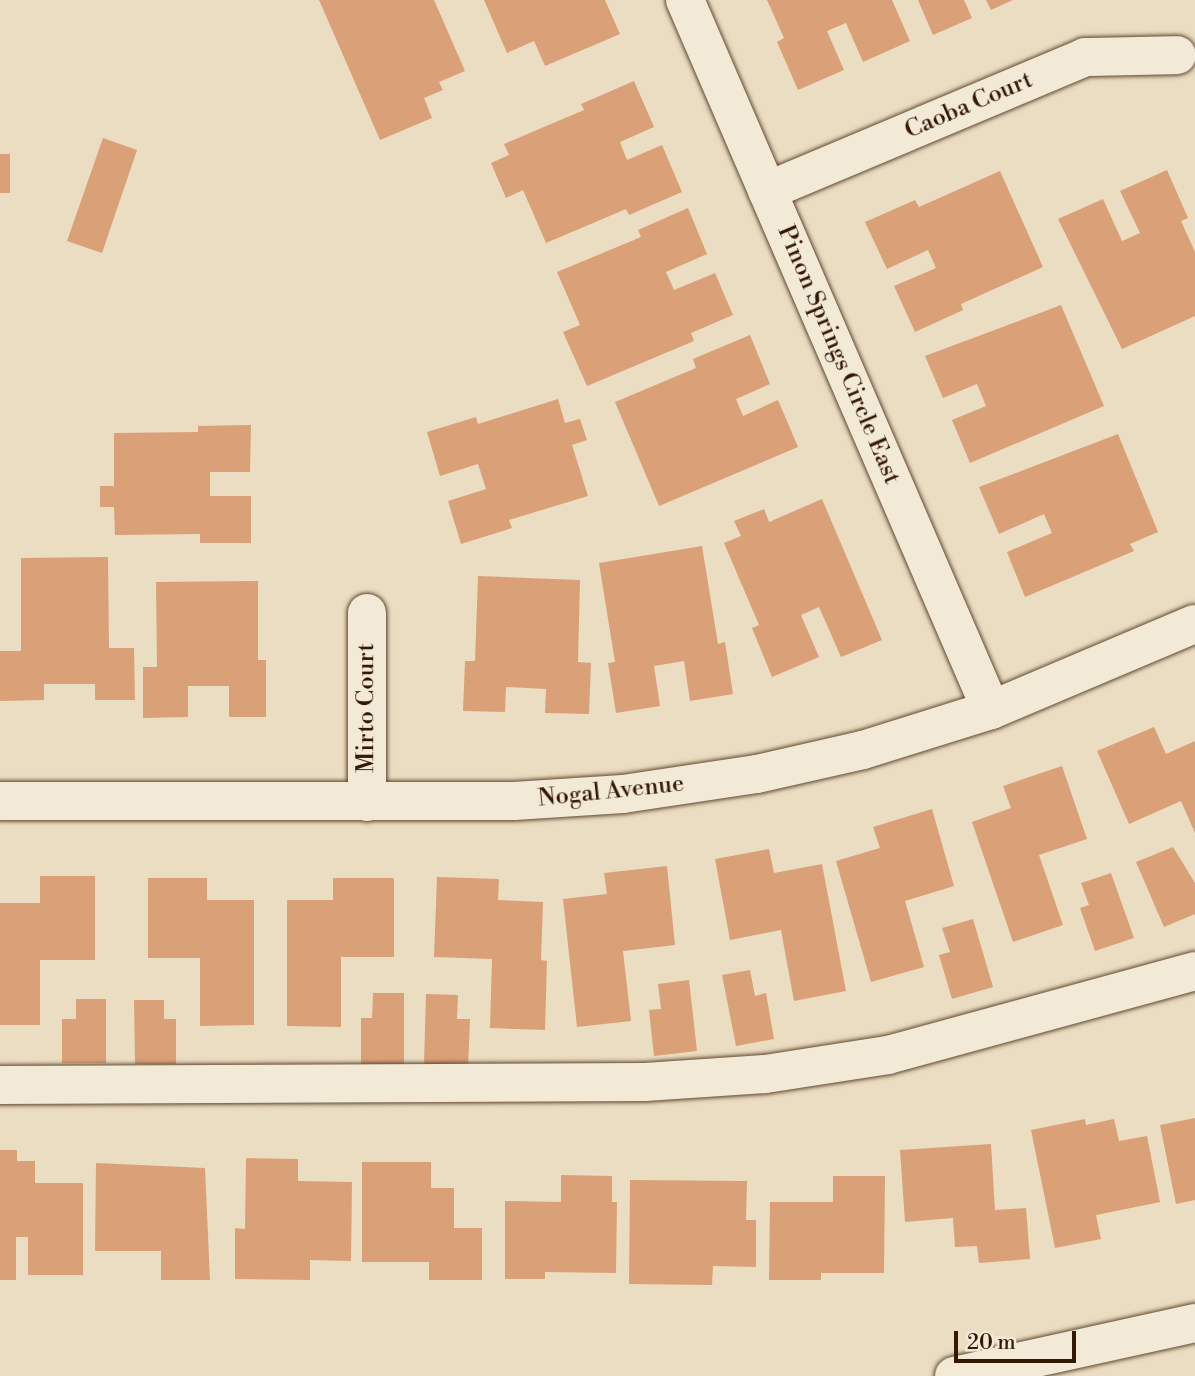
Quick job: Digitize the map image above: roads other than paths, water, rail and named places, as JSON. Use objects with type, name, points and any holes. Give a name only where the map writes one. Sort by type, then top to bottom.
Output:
[{"type":"street","name":"Pinon Springs Circle East","points":[[685,0],[991,710]]},
{"type":"street","name":"Caoba Court","points":[[767,191],[1084,57],[1177,55]]},
{"type":"street","name":"Mirto Court","points":[[367,613],[367,802]]},
{"type":"street","name":"Nogal Avenue","points":[[0,801],[514,801],[623,794],[757,774],[849,753],[991,710],[1195,624]]},
{"type":"street","points":[[0,1085],[645,1082],[765,1074],[888,1055],[1195,971]]},
{"type":"street","points":[[954,1376],[1195,1323]]}]
